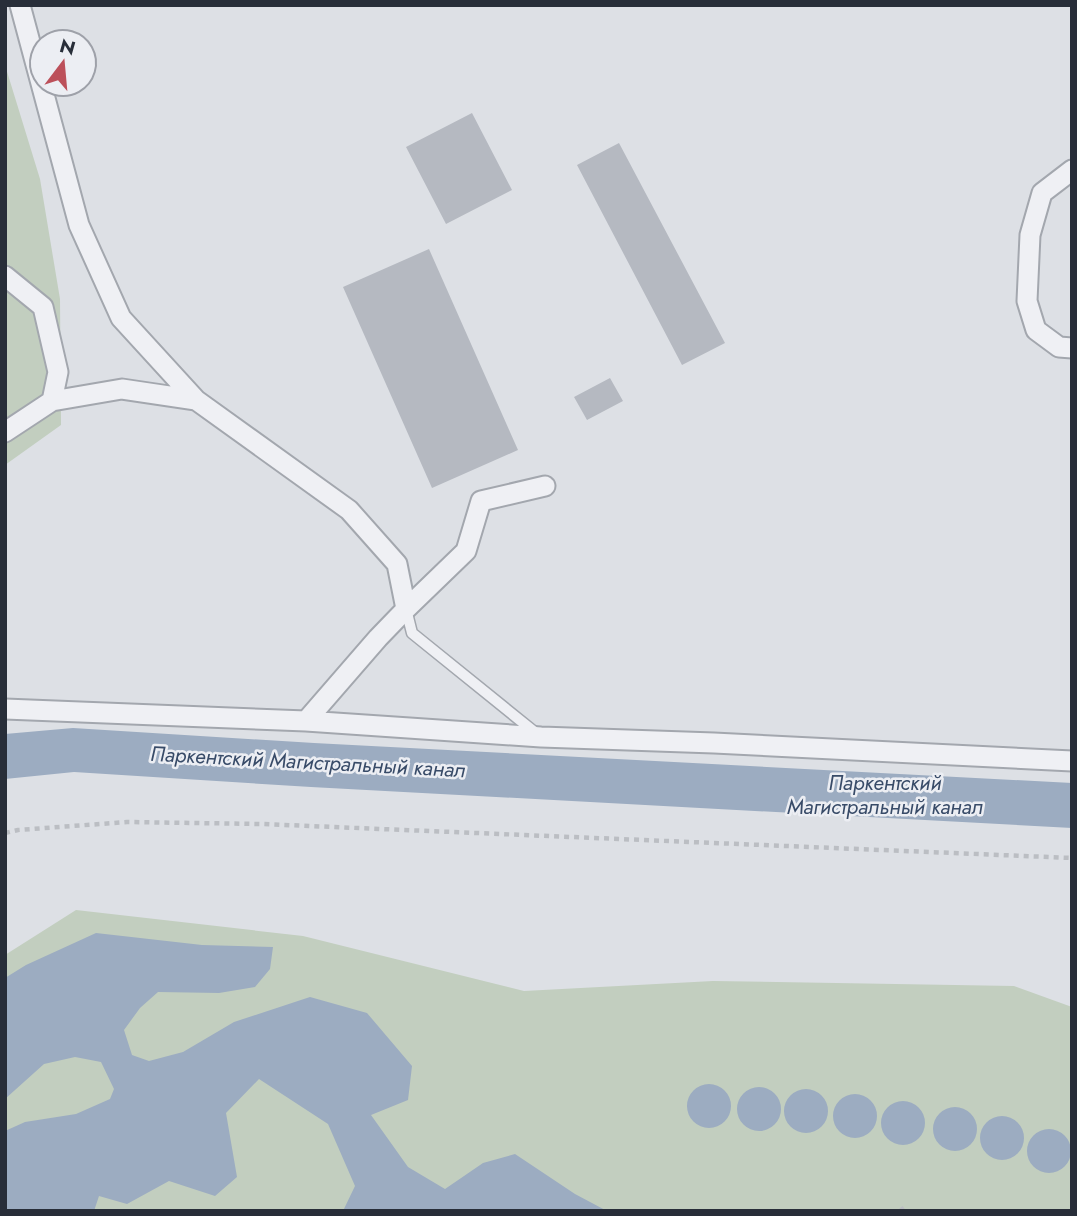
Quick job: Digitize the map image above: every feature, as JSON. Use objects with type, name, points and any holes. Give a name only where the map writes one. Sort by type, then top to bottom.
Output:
[{"type":"street","points":[[20,5],[79,225],[121,318],[196,400],[349,510],[397,564],[406,609]]},
{"type":"street","points":[[1072,170],[1042,193],[1030,235],[1027,301],[1036,330],[1059,347],[1072,348]]},
{"type":"street","points":[[5,276],[43,307],[58,372],[52,401]]},
{"type":"street","points":[[5,432],[52,401],[122,389],[196,400]]},
{"type":"street","points":[[306,721],[378,638],[466,551],[481,501],[545,486]]},
{"type":"street","points":[[5,709],[306,721],[541,737],[1072,761]]},
{"type":"lane","points":[[406,609],[412,633],[541,737]]},
{"type":"path","points":[[5,833],[127,822],[262,824],[1072,858]]},
{"type":"green space","points":[[5,65],[40,179],[60,299],[61,425],[5,465]]},
{"type":"green space","points":[[76,910],[303,936],[524,991],[713,981],[1014,986],[1072,1007],[1072,1211],[5,1211],[5,955]]},
{"type":"water","name":"Паркентский Магистральный канал","points":[[73,728],[1072,783],[1072,828],[74,772],[5,779],[5,734]]},
{"type":"water","points":[[96,933],[202,945],[273,947],[270,969],[255,987],[219,993],[158,992],[140,1008],[124,1030],[132,1055],[149,1061],[183,1052],[234,1022],[310,997],[367,1013],[412,1066],[408,1100],[371,1115],[408,1167],[445,1189],[483,1163],[515,1154],[575,1194],[607,1211],[343,1211],[355,1186],[328,1124],[259,1079],[226,1113],[237,1177],[215,1196],[169,1181],[127,1204],[99,1196],[94,1211],[5,1211],[5,1131],[25,1122],[76,1114],[110,1099],[114,1089],[101,1062],[75,1057],[44,1064],[5,1099],[5,978],[26,965]]},
{"type":"water","points":[[709,1084],[718,1085],[725,1090],[730,1097],[730,1115],[725,1122],[718,1127],[709,1128],[700,1127],[693,1122],[688,1115],[687,1106],[688,1097],[693,1090],[700,1085]]},
{"type":"water","points":[[759,1087],[768,1088],[775,1093],[780,1100],[780,1118],[775,1125],[768,1130],[759,1131],[750,1130],[743,1125],[738,1118],[737,1109],[738,1100],[743,1093],[750,1088]]},
{"type":"water","points":[[806,1089],[815,1090],[822,1095],[827,1102],[827,1120],[822,1127],[815,1132],[806,1133],[797,1132],[790,1127],[785,1120],[784,1111],[785,1102],[790,1095],[797,1090]]},
{"type":"water","points":[[855,1094],[864,1095],[871,1100],[876,1107],[876,1125],[871,1132],[864,1137],[855,1138],[846,1137],[839,1132],[834,1125],[833,1116],[834,1107],[839,1100],[846,1095]]},
{"type":"water","points":[[903,1101],[912,1102],[919,1107],[924,1114],[924,1132],[919,1139],[912,1144],[903,1145],[894,1144],[887,1139],[882,1132],[881,1123],[882,1114],[887,1107],[894,1102]]},
{"type":"water","points":[[955,1107],[964,1108],[971,1113],[976,1120],[976,1138],[971,1145],[964,1150],[955,1151],[946,1150],[939,1145],[934,1138],[933,1129],[934,1120],[939,1113],[946,1108]]},
{"type":"water","points":[[1002,1116],[1011,1117],[1018,1122],[1023,1129],[1023,1147],[1018,1154],[1011,1159],[1002,1160],[993,1159],[986,1154],[981,1147],[980,1138],[981,1129],[986,1122],[993,1117]]},
{"type":"water","points":[[1049,1129],[1058,1130],[1065,1135],[1070,1142],[1070,1160],[1065,1167],[1058,1172],[1049,1173],[1040,1172],[1033,1167],[1028,1160],[1027,1151],[1028,1142],[1033,1135],[1040,1130]]},
{"type":"building","points":[[472,113],[512,190],[446,224],[406,147]]},
{"type":"building","points":[[619,143],[725,343],[682,365],[577,165]]},
{"type":"building","points":[[429,249],[518,450],[432,488],[343,287]]},
{"type":"building","points":[[610,378],[623,401],[587,420],[574,397]]}]
